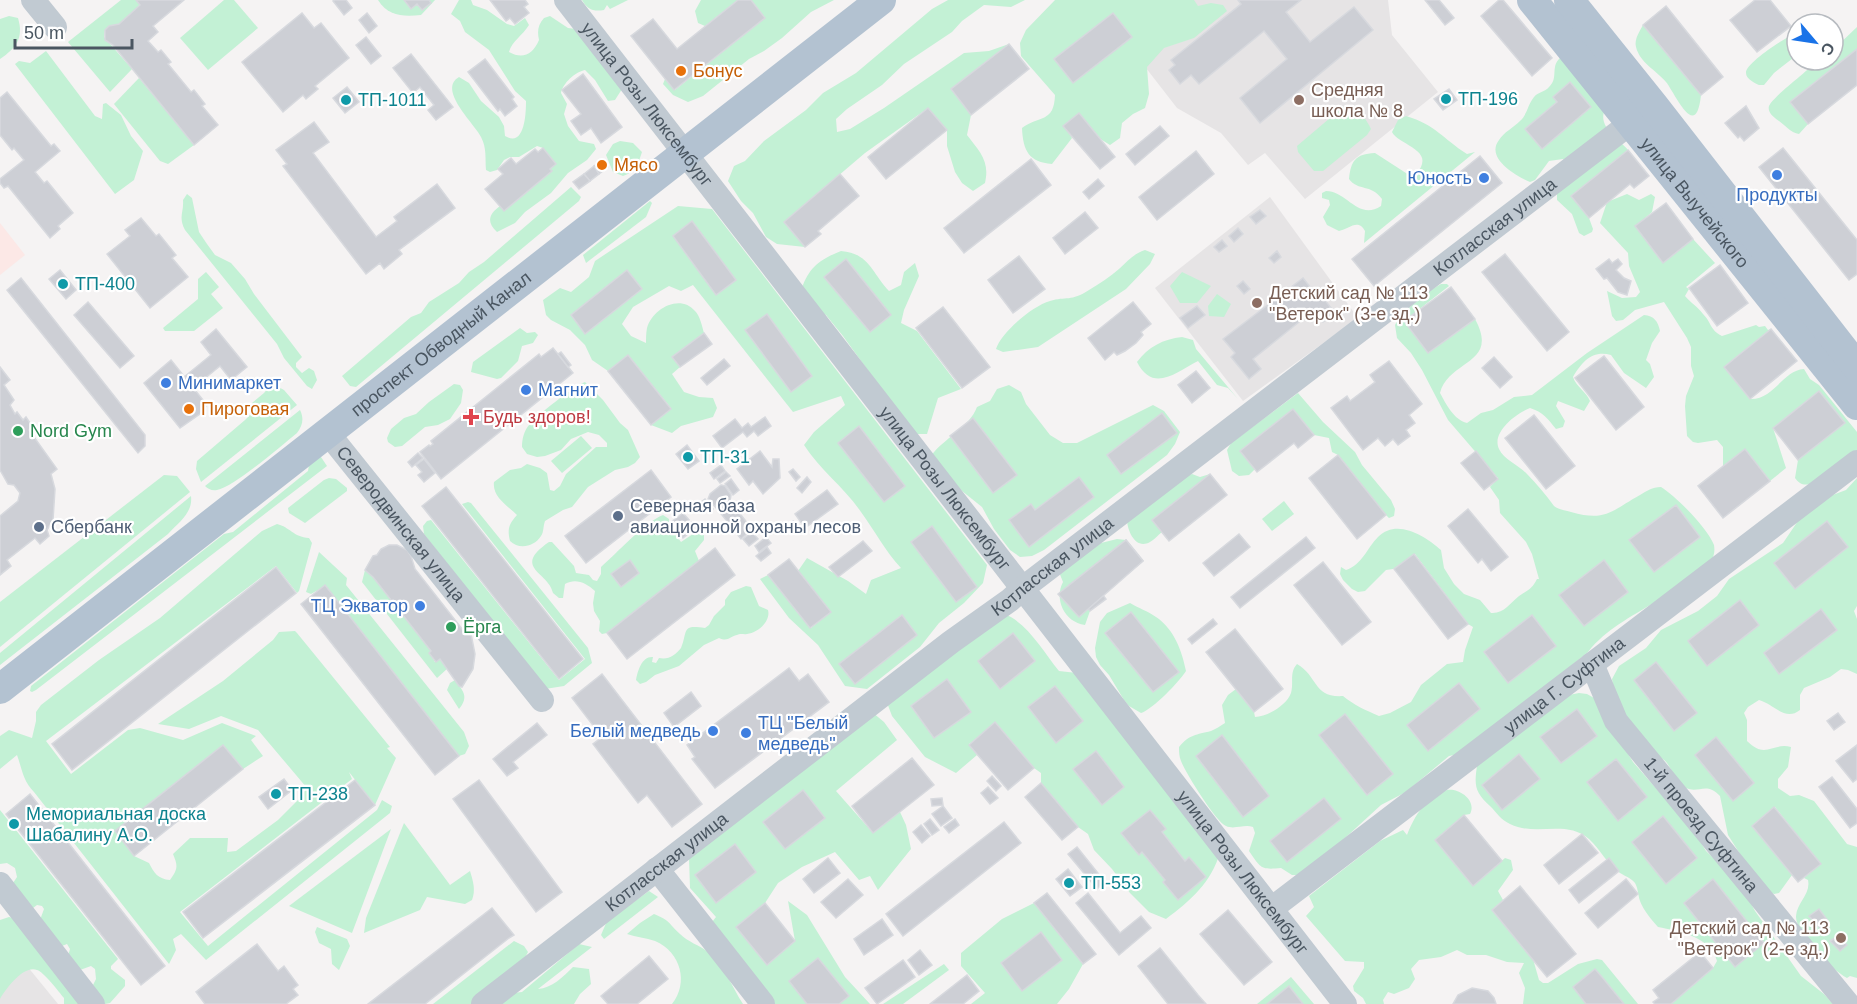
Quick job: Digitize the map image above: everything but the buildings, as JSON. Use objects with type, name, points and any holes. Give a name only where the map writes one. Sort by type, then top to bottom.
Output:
[{"type":"main road","name":"проспект Обводный Канал","points":[[0,689],[881,0]]},
{"type":"main road","name":"улица Выучейского","points":[[1532,0],[1857,367]]},
{"type":"main road","name":"улица Выучейского","points":[[1569,0],[1636,119],[1857,405]]},
{"type":"street","points":[[33,0],[55,27]]},
{"type":"street","name":"улица Розы Люксембург","points":[[566,0],[1345,1004]]},
{"type":"street","name":"Котласская улица","points":[[483,1004],[951,642],[1010,600],[1636,119]]},
{"type":"street","name":"Северодвинская улица","points":[[327,432],[542,700]]},
{"type":"street","name":"улица Г. Суфтина","points":[[1271,909],[1857,462]]},
{"type":"street","name":"1-й проезд Суфтина","points":[[1592,664],[1616,721],[1848,1004]]},
{"type":"street","points":[[657,869],[763,1004]]},
{"type":"street","points":[[0,884],[93,1004]]},
{"type":"shaded area","name":"Средняя школа № 8","points":[[1105,0],[1388,0],[1392,35],[1438,92],[1305,199],[1265,153],[1248,165],[1221,133],[1177,108],[1146,68]]},
{"type":"shaded area","name":"Детский сад № 113 \"Ветерок\" (3-е зд.)","points":[[1270,197],[1358,318],[1243,401],[1155,288]]},
{"type":"shaded area","points":[[0,223],[25,255],[0,275]]},
{"type":"shaded area","points":[[0,933],[58,1004],[0,1004]]},
{"type":"green space","points":[[121,0],[136,0],[140,5],[119,24],[109,26],[105,30],[104,37],[132,69],[110,92],[68,42]]},
{"type":"green space","points":[[224,0],[234,0],[258,28],[208,70],[180,38]]},
{"type":"green space","points":[[378,0],[435,0],[421,15],[408,16],[391,12]]},
{"type":"green space","points":[[459,0],[471,0],[473,5],[487,10],[507,24],[514,26],[525,18],[529,25],[510,48],[509,52],[514,54],[527,54],[534,49],[539,40],[538,28],[544,18],[550,16],[568,28],[576,29],[622,89],[615,100],[608,101],[595,80],[585,70],[570,78],[561,93],[567,104],[564,114],[568,126],[579,141],[594,144],[596,149],[587,160],[568,173],[551,193],[525,212],[515,223],[497,232],[490,221],[493,212],[500,206],[504,211],[552,171],[550,169],[555,164],[543,148],[537,146],[519,157],[504,160],[497,170],[490,172],[486,170],[483,141],[454,98],[453,83],[459,77],[469,83],[481,101],[499,117],[504,126],[505,136],[512,138],[517,137],[523,128],[526,101],[515,91],[489,50],[465,32],[460,21],[451,14]]},
{"type":"green space","points":[[582,0],[628,0],[610,9],[607,5],[604,10],[597,11],[588,8]]},
{"type":"green space","points":[[701,0],[738,0],[705,26],[698,23],[695,11]]},
{"type":"green space","points":[[751,0],[834,0],[811,12],[782,38],[749,59],[703,96],[688,102],[673,95],[663,84],[665,79],[675,90],[765,18]]},
{"type":"green space","points":[[948,0],[1025,0],[1011,7],[984,5],[962,21],[952,32],[904,64],[882,85],[847,109],[836,119],[837,132],[850,129],[884,108],[964,53],[989,51],[1009,44],[951,89],[971,115],[967,135],[985,163],[985,183],[973,191],[962,183],[955,172],[947,146],[947,130],[928,108],[865,153],[784,222],[805,247],[777,244],[766,237],[753,213],[741,201],[728,181],[734,166],[745,161],[764,141],[806,110],[823,93],[856,73],[932,9]]},
{"type":"green space","points":[[1055,0],[1194,0],[1198,6],[1211,3],[1223,5],[1227,11],[1194,38],[1164,48],[1147,67],[1149,94],[1145,108],[1122,123],[1120,138],[1110,145],[1102,140],[1079,114],[1064,126],[1072,138],[1052,164],[1033,158],[1024,143],[1022,128],[1049,114],[1055,95],[1021,56],[1020,43],[1026,30]]},
{"type":"green space","points":[[9,16],[18,18],[19,37],[10,51],[0,59],[0,19]]},
{"type":"green space","points":[[1643,25],[1701,95],[1695,115],[1690,115],[1685,111],[1666,82],[1638,53],[1636,41]]},
{"type":"green space","points":[[1857,27],[1857,49],[1845,58],[1845,38]]},
{"type":"green space","points":[[1785,40],[1785,64],[1764,85],[1759,85],[1749,79],[1746,73],[1752,63]]},
{"type":"green space","points":[[46,51],[95,116],[102,119],[103,104],[106,103],[121,115],[131,136],[143,151],[134,180],[115,194],[15,64],[19,61],[30,63]]},
{"type":"green space","points":[[1560,58],[1604,112],[1603,118],[1607,128],[1628,150],[1571,196],[1589,218],[1593,229],[1584,236],[1579,233],[1572,214],[1557,200],[1557,191],[1566,162],[1563,159],[1549,161],[1535,180],[1530,182],[1504,166],[1496,153],[1501,137],[1522,119],[1534,97],[1552,84],[1555,65]]},
{"type":"green space","points":[[1805,72],[1828,72],[1790,102],[1808,124],[1799,134],[1791,131],[1769,111],[1769,106]]},
{"type":"green space","points":[[139,78],[194,145],[168,164],[160,161],[114,104]]},
{"type":"green space","points":[[1349,105],[1362,115],[1371,129],[1367,135],[1323,171],[1314,171],[1298,152],[1297,146],[1343,107]]},
{"type":"green space","points":[[1406,116],[1432,128],[1467,154],[1475,152],[1364,243],[1365,231],[1359,225],[1339,231],[1327,225],[1323,217],[1330,205],[1329,200],[1322,198],[1322,193],[1326,191],[1340,195],[1366,210],[1373,210],[1381,206],[1382,199],[1378,194],[1349,179],[1351,167],[1359,157],[1375,153],[1409,175],[1420,169],[1423,161],[1421,156],[1392,132],[1398,120]]},
{"type":"green space","points":[[620,141],[633,143],[642,152],[634,170],[623,176],[613,172],[606,155],[613,144]]},
{"type":"green space","points":[[571,187],[581,197],[579,201],[356,387],[350,386],[342,376],[411,317],[421,313],[429,302],[459,283],[469,272],[484,262]]},
{"type":"green space","points":[[187,194],[192,198],[199,232],[207,244],[215,255],[231,263],[245,279],[302,357],[296,363],[296,367],[302,373],[309,368],[314,371],[317,380],[312,389],[284,358],[277,344],[185,230],[182,218],[183,200]]},
{"type":"green space","points":[[1627,194],[1639,200],[1651,194],[1655,197],[1652,212],[1636,226],[1663,262],[1693,239],[1715,263],[1686,287],[1689,289],[1685,296],[1706,317],[1715,331],[1722,336],[1756,325],[1771,329],[1725,366],[1750,399],[1766,395],[1790,374],[1804,369],[1810,379],[1819,385],[1857,432],[1857,451],[1813,483],[1803,484],[1795,478],[1798,460],[1844,423],[1819,391],[1773,428],[1786,468],[1770,481],[1745,449],[1723,466],[1723,447],[1717,440],[1698,443],[1693,442],[1687,436],[1686,396],[1694,376],[1691,366],[1691,347],[1687,338],[1664,302],[1635,310],[1623,320],[1616,321],[1612,316],[1607,291],[1622,298],[1636,297],[1640,292],[1629,266],[1628,253],[1600,223],[1607,202]]},
{"type":"green space","points":[[650,201],[652,203],[646,217],[586,263],[583,255]]},
{"type":"green space","points":[[678,206],[712,209],[987,565],[983,583],[964,603],[939,623],[920,647],[867,689],[845,686],[818,645],[789,618],[760,579],[768,575],[811,628],[831,612],[798,571],[807,558],[866,594],[871,580],[901,568],[854,503],[817,463],[804,445],[814,432],[845,405],[841,396],[793,412],[693,285],[681,291],[669,286],[633,307],[622,324],[631,336],[646,343],[650,321],[654,315],[667,306],[682,303],[695,311],[700,318],[704,333],[673,356],[680,367],[672,374],[684,392],[699,397],[713,398],[717,408],[713,417],[681,426],[672,433],[651,425],[671,408],[628,355],[608,371],[592,360],[585,345],[570,330],[546,315],[543,300],[560,288],[571,292],[589,277],[595,261]]},
{"type":"green space","points":[[1145,250],[1155,254],[1150,264],[1126,289],[1038,347],[1003,352],[996,349],[1004,335],[1035,308],[1050,301],[1083,294]]},
{"type":"green space","points":[[841,251],[864,260],[889,291],[901,285],[904,272],[915,263],[919,276],[904,310],[901,323],[917,331],[961,389],[938,398],[927,434],[914,434],[843,336],[826,315],[817,310],[802,288],[812,269],[827,257]]},
{"type":"green space","points":[[206,272],[219,287],[211,294],[223,308],[194,331],[165,331],[163,328],[198,299],[198,279]]},
{"type":"green space","points":[[1182,272],[1211,286],[1197,303],[1180,303],[1170,286]]},
{"type":"green space","points":[[1441,284],[1449,286],[1404,321],[1428,353],[1475,319],[1481,334],[1481,345],[1477,354],[1445,382],[1440,393],[1454,415],[1467,423],[1481,413],[1493,410],[1514,397],[1532,395],[1587,353],[1644,315],[1655,320],[1660,331],[1652,343],[1646,360],[1650,364],[1654,377],[1646,388],[1624,373],[1611,355],[1598,354],[1588,358],[1573,377],[1590,401],[1584,411],[1558,401],[1556,406],[1565,421],[1563,427],[1556,429],[1542,414],[1530,408],[1512,419],[1502,430],[1499,436],[1499,449],[1504,456],[1531,478],[1554,506],[1583,515],[1608,513],[1650,490],[1661,487],[1683,505],[1711,538],[1714,545],[1712,560],[1670,592],[1611,630],[1588,652],[1464,753],[1449,756],[1406,792],[1381,805],[1333,849],[1298,875],[1292,875],[1281,868],[1265,868],[1249,851],[1255,833],[1253,827],[1229,827],[1221,823],[1188,775],[1180,759],[1179,747],[1190,737],[1211,731],[1225,723],[1222,705],[1228,695],[1236,689],[1254,712],[1255,717],[1276,710],[1291,693],[1292,674],[1297,664],[1326,694],[1343,696],[1379,716],[1390,713],[1411,702],[1421,685],[1447,664],[1463,662],[1473,627],[1468,624],[1415,554],[1393,569],[1386,570],[1365,591],[1358,592],[1352,589],[1343,580],[1340,574],[1341,567],[1346,570],[1352,568],[1378,537],[1394,529],[1402,529],[1427,539],[1441,550],[1444,568],[1454,584],[1464,594],[1480,600],[1491,613],[1503,610],[1539,579],[1526,542],[1500,513],[1499,500],[1490,487],[1498,478],[1448,420],[1422,370],[1397,338],[1395,325],[1401,314]]},
{"type":"green space","points":[[1217,294],[1231,304],[1224,317],[1209,316],[1208,306]]},
{"type":"green space","points":[[520,328],[527,333],[535,332],[538,335],[533,343],[522,346],[518,361],[501,378],[471,372],[473,362]]},
{"type":"green space","points":[[1182,337],[1193,340],[1196,349],[1238,399],[1228,388],[1217,385],[1198,361],[1165,378],[1150,377],[1143,371],[1137,362],[1146,352],[1162,342]]},
{"type":"green space","points":[[585,382],[628,430],[640,457],[635,463],[615,470],[588,487],[572,507],[545,521],[542,534],[534,543],[518,546],[510,541],[509,533],[510,524],[517,515],[498,497],[494,482],[510,470],[527,464],[547,473],[550,490],[554,491],[560,486],[566,474],[596,447],[607,447],[607,443],[599,435],[588,432],[571,439],[561,450],[545,456],[537,457],[527,454],[522,447],[527,427],[547,408]]},
{"type":"green space","points":[[454,384],[460,385],[463,390],[461,403],[450,419],[438,425],[425,427],[402,446],[395,447],[388,442],[387,438],[391,429],[404,418],[416,414]]},
{"type":"green space","points":[[275,385],[284,390],[297,405],[201,482],[196,469],[197,461],[245,420],[250,415],[252,403],[270,386]]},
{"type":"green space","points":[[1009,385],[1021,392],[1026,404],[1050,435],[1063,443],[1077,443],[1153,405],[1164,411],[1180,432],[1167,455],[1044,550],[1032,556],[1020,557],[1010,550],[994,529],[982,507],[962,491],[931,456],[968,421],[977,407],[990,401],[997,389]]},
{"type":"green space","points":[[1298,393],[1323,422],[1355,452],[1362,465],[1391,500],[1395,509],[1394,516],[1389,518],[1386,515],[1338,455],[1332,452],[1329,438],[1314,435],[1293,409],[1241,450],[1255,469],[1249,475],[1239,476],[1232,471],[1227,450],[1231,443]]},
{"type":"green space","points":[[300,410],[302,424],[297,433],[269,456],[225,487],[213,490],[205,486]]},
{"type":"green space","points":[[581,436],[592,448],[562,473],[551,461]]},
{"type":"green space","points":[[319,454],[327,466],[36,690],[30,691],[31,686],[224,534],[233,532],[308,471],[309,465]]},
{"type":"green space","points":[[1192,474],[1200,477],[1210,474],[1153,519],[1162,532],[1145,544],[1137,542],[1131,535],[1127,521],[1182,477]]},
{"type":"green space","points":[[164,475],[177,476],[190,492],[0,647],[0,602]]},
{"type":"green space","points":[[329,478],[336,479],[347,488],[347,491],[305,523],[289,513],[288,508]]},
{"type":"green space","points":[[1857,478],[1857,606],[1854,611],[1857,619],[1857,674],[1841,669],[1830,677],[1804,688],[1800,695],[1800,710],[1795,713],[1784,713],[1759,700],[1748,707],[1744,713],[1747,720],[1747,741],[1754,747],[1764,750],[1791,747],[1788,767],[1778,779],[1778,788],[1790,796],[1799,795],[1814,801],[1847,844],[1857,847],[1857,978],[1850,976],[1847,978],[1816,951],[1797,924],[1797,911],[1808,890],[1808,880],[1804,878],[1820,864],[1775,807],[1752,826],[1792,875],[1779,893],[1770,892],[1747,865],[1728,835],[1720,796],[1711,789],[1695,790],[1679,783],[1667,763],[1656,754],[1628,720],[1614,690],[1612,679],[1619,666],[1646,648],[1661,630],[1698,611],[1717,596],[1729,579],[1783,543],[1800,518],[1830,496],[1846,490]]},
{"type":"green space","points":[[191,496],[188,512],[168,534],[0,665],[0,653]]},
{"type":"green space","points":[[1284,501],[1294,514],[1272,531],[1262,519]]},
{"type":"green space","points":[[468,502],[588,648],[592,663],[564,686],[545,689],[424,534],[423,526],[431,520],[559,680],[585,659],[462,504]]},
{"type":"green space","points":[[663,515],[669,519],[671,530],[681,542],[693,534],[704,533],[704,540],[695,551],[699,561],[607,633],[602,634],[599,631],[600,621],[594,611],[593,603],[595,591],[584,584],[573,581],[565,584],[563,598],[559,598],[533,564],[533,558],[538,551],[552,542],[574,566],[576,573],[589,575],[597,581],[601,574],[601,567],[639,531]]},
{"type":"green space","points":[[277,524],[299,536],[309,538],[312,543],[297,593],[276,566],[46,741],[71,774],[128,730],[140,728],[183,740],[222,723],[256,736],[251,740],[263,756],[243,769],[223,745],[115,831],[134,856],[149,863],[159,877],[170,880],[176,867],[173,854],[190,838],[228,838],[227,852],[236,851],[278,820],[307,788],[258,730],[221,716],[189,729],[158,724],[223,681],[273,640],[279,632],[295,631],[297,633],[390,747],[387,748],[396,758],[375,805],[349,772],[352,779],[180,912],[208,946],[377,810],[382,800],[392,806],[390,813],[206,960],[181,934],[173,939],[176,950],[169,964],[27,784],[17,755],[0,769],[0,736],[9,730],[32,738],[36,712],[41,705],[99,660],[160,618],[262,531]]},
{"type":"green space","points":[[1117,539],[1126,540],[1070,585],[1090,611],[1085,625],[1078,623],[1066,615],[1060,602],[1060,589],[1063,582],[1059,572],[1101,543]]},
{"type":"green space","points":[[319,552],[347,578],[346,585],[464,732],[469,746],[465,754],[459,756],[325,586],[311,594],[306,592]]},
{"type":"green space","points":[[365,570],[431,651],[429,653],[435,662],[440,659],[448,668],[437,678],[362,582]]},
{"type":"green space","points":[[746,586],[751,587],[759,606],[768,610],[768,618],[759,629],[727,639],[719,638],[704,645],[679,666],[655,675],[640,684],[636,680],[643,661],[653,657],[652,662],[656,663],[659,658],[669,658],[674,655],[681,648],[685,633],[689,628],[705,628],[725,605],[725,600],[731,592]]},
{"type":"green space","points":[[1130,603],[1153,615],[1168,628],[1179,648],[1186,671],[1165,695],[1141,713],[1124,700],[1100,665],[1095,648],[1100,622],[1107,613]]},
{"type":"green space","points":[[1005,614],[1028,631],[1059,671],[1077,673],[1220,852],[1206,882],[1166,919],[1149,912],[1130,893],[1094,850],[1088,834],[1078,827],[1041,783],[1041,773],[1034,768],[996,723],[969,744],[977,755],[956,773],[925,757],[892,716],[886,700]]},
{"type":"green space","points":[[455,680],[464,697],[459,709],[447,690],[450,683]]},
{"type":"green space","points":[[1579,693],[1594,698],[1633,762],[1695,833],[1706,851],[1740,883],[1755,911],[1801,976],[1833,1004],[1671,1004],[1713,968],[1717,961],[1708,946],[1693,936],[1658,927],[1642,905],[1635,883],[1615,869],[1597,847],[1580,833],[1561,829],[1520,828],[1502,818],[1481,797],[1476,784],[1477,766],[1569,695]]},
{"type":"green space","points":[[872,712],[884,722],[897,740],[836,791],[873,833],[900,812],[906,825],[911,849],[878,890],[870,876],[859,880],[835,852],[802,867],[778,883],[765,903],[736,927],[767,965],[795,941],[788,901],[807,915],[845,977],[870,1004],[773,1004],[708,927],[716,917],[690,888],[689,858]]},
{"type":"green space","points":[[1447,790],[1457,791],[1466,796],[1472,809],[1470,814],[1464,815],[1435,840],[1473,886],[1505,858],[1511,860],[1513,870],[1498,891],[1503,900],[1492,910],[1533,959],[1539,980],[1548,983],[1578,964],[1597,959],[1602,960],[1638,1004],[1523,1004],[1525,988],[1519,973],[1524,963],[1507,962],[1486,955],[1467,955],[1457,950],[1441,957],[1419,960],[1411,969],[1415,979],[1409,988],[1394,994],[1388,992],[1383,1000],[1384,1004],[1366,1004],[1363,998],[1354,991],[1353,986],[1364,968],[1364,962],[1345,961],[1306,916],[1314,907],[1309,896],[1380,841],[1403,830],[1407,835],[1427,802]]},
{"type":"green space","points":[[0,810],[118,959],[111,969],[125,980],[125,986],[110,1003],[105,1004],[93,985],[96,979],[95,969],[91,966],[80,970],[68,956],[70,949],[67,944],[62,946],[40,920],[44,909],[42,906],[37,905],[33,908],[13,883],[17,877],[15,868],[7,863],[0,864]]},
{"type":"green space","points":[[404,823],[450,885],[470,871],[474,889],[472,900],[465,904],[427,897],[420,910],[364,933],[366,918]]},
{"type":"green space","points":[[391,829],[352,933],[289,906]]},
{"type":"green space","points":[[649,891],[658,897],[604,939],[601,935],[607,921]]},
{"type":"green space","points":[[1034,903],[1083,964],[1069,989],[1057,1004],[971,1004],[985,993],[961,966],[961,953],[1002,919]]},
{"type":"green space","points":[[654,914],[667,921],[683,937],[714,957],[743,1004],[672,1004],[677,996],[681,978],[676,960],[664,946],[655,941],[627,934]]},
{"type":"green space","points":[[13,918],[85,1004],[64,1004],[64,998],[47,978],[32,969],[21,974],[0,999],[0,920]]},
{"type":"green space","points":[[317,927],[347,939],[350,946],[339,970],[332,964],[331,949],[319,943],[315,932]]},
{"type":"green space","points":[[514,941],[524,946],[528,952],[520,967],[471,1004],[433,1004]]},
{"type":"green space","points":[[579,944],[592,947],[538,989],[553,984],[573,967],[589,969],[591,984],[580,994],[574,1004],[499,1004],[513,993],[522,992]]},
{"type":"green space","points":[[944,964],[949,970],[903,1004],[883,1004]]},
{"type":"green space","points":[[1291,977],[1314,1004],[1257,1004]]},
{"type":"place","name":"Бонус","points":[[681,71]]},
{"type":"place","name":"ТП-196","points":[[1446,99]]},
{"type":"place","name":"ТП-1011","points":[[346,100]]},
{"type":"place","name":"Средняя школа № 8","points":[[1299,100]]},
{"type":"place","name":"Мясо","points":[[602,165]]},
{"type":"place","name":"Продукты","points":[[1777,175]]},
{"type":"place","name":"Юность","points":[[1484,178]]},
{"type":"place","name":"ТП-400","points":[[63,284]]},
{"type":"place","name":"Детский сад № 113 \"Ветерок\" (3-е зд.)","points":[[1257,303]]},
{"type":"place","name":"Минимаркет","points":[[166,383]]},
{"type":"place","name":"Магнит","points":[[526,390]]},
{"type":"place","name":"Пироговая","points":[[189,409]]},
{"type":"place","name":"Будь здоров!","points":[[471,417]]},
{"type":"place","name":"Nord Gym","points":[[18,431]]},
{"type":"place","name":"ТП-31","points":[[688,457]]},
{"type":"place","name":"Северная база авиационной охраны лесов","points":[[618,516]]},
{"type":"place","name":"Сбербанк","points":[[39,527]]},
{"type":"place","name":"ТЦ Экватор","points":[[420,606]]},
{"type":"place","name":"Ёрга","points":[[451,627]]},
{"type":"place","name":"Белый медведь","points":[[713,731]]},
{"type":"place","name":"ТЦ \"Белый медведь\"","points":[[746,733]]},
{"type":"place","name":"ТП-238","points":[[276,794]]},
{"type":"place","name":"Мемориальная доска Шабалину А.О.","points":[[14,824]]},
{"type":"place","name":"ТП-553","points":[[1069,883]]},
{"type":"place","name":"Детский сад № 113 \"Ветерок\" (2-е зд.)","points":[[1841,938]]}]
